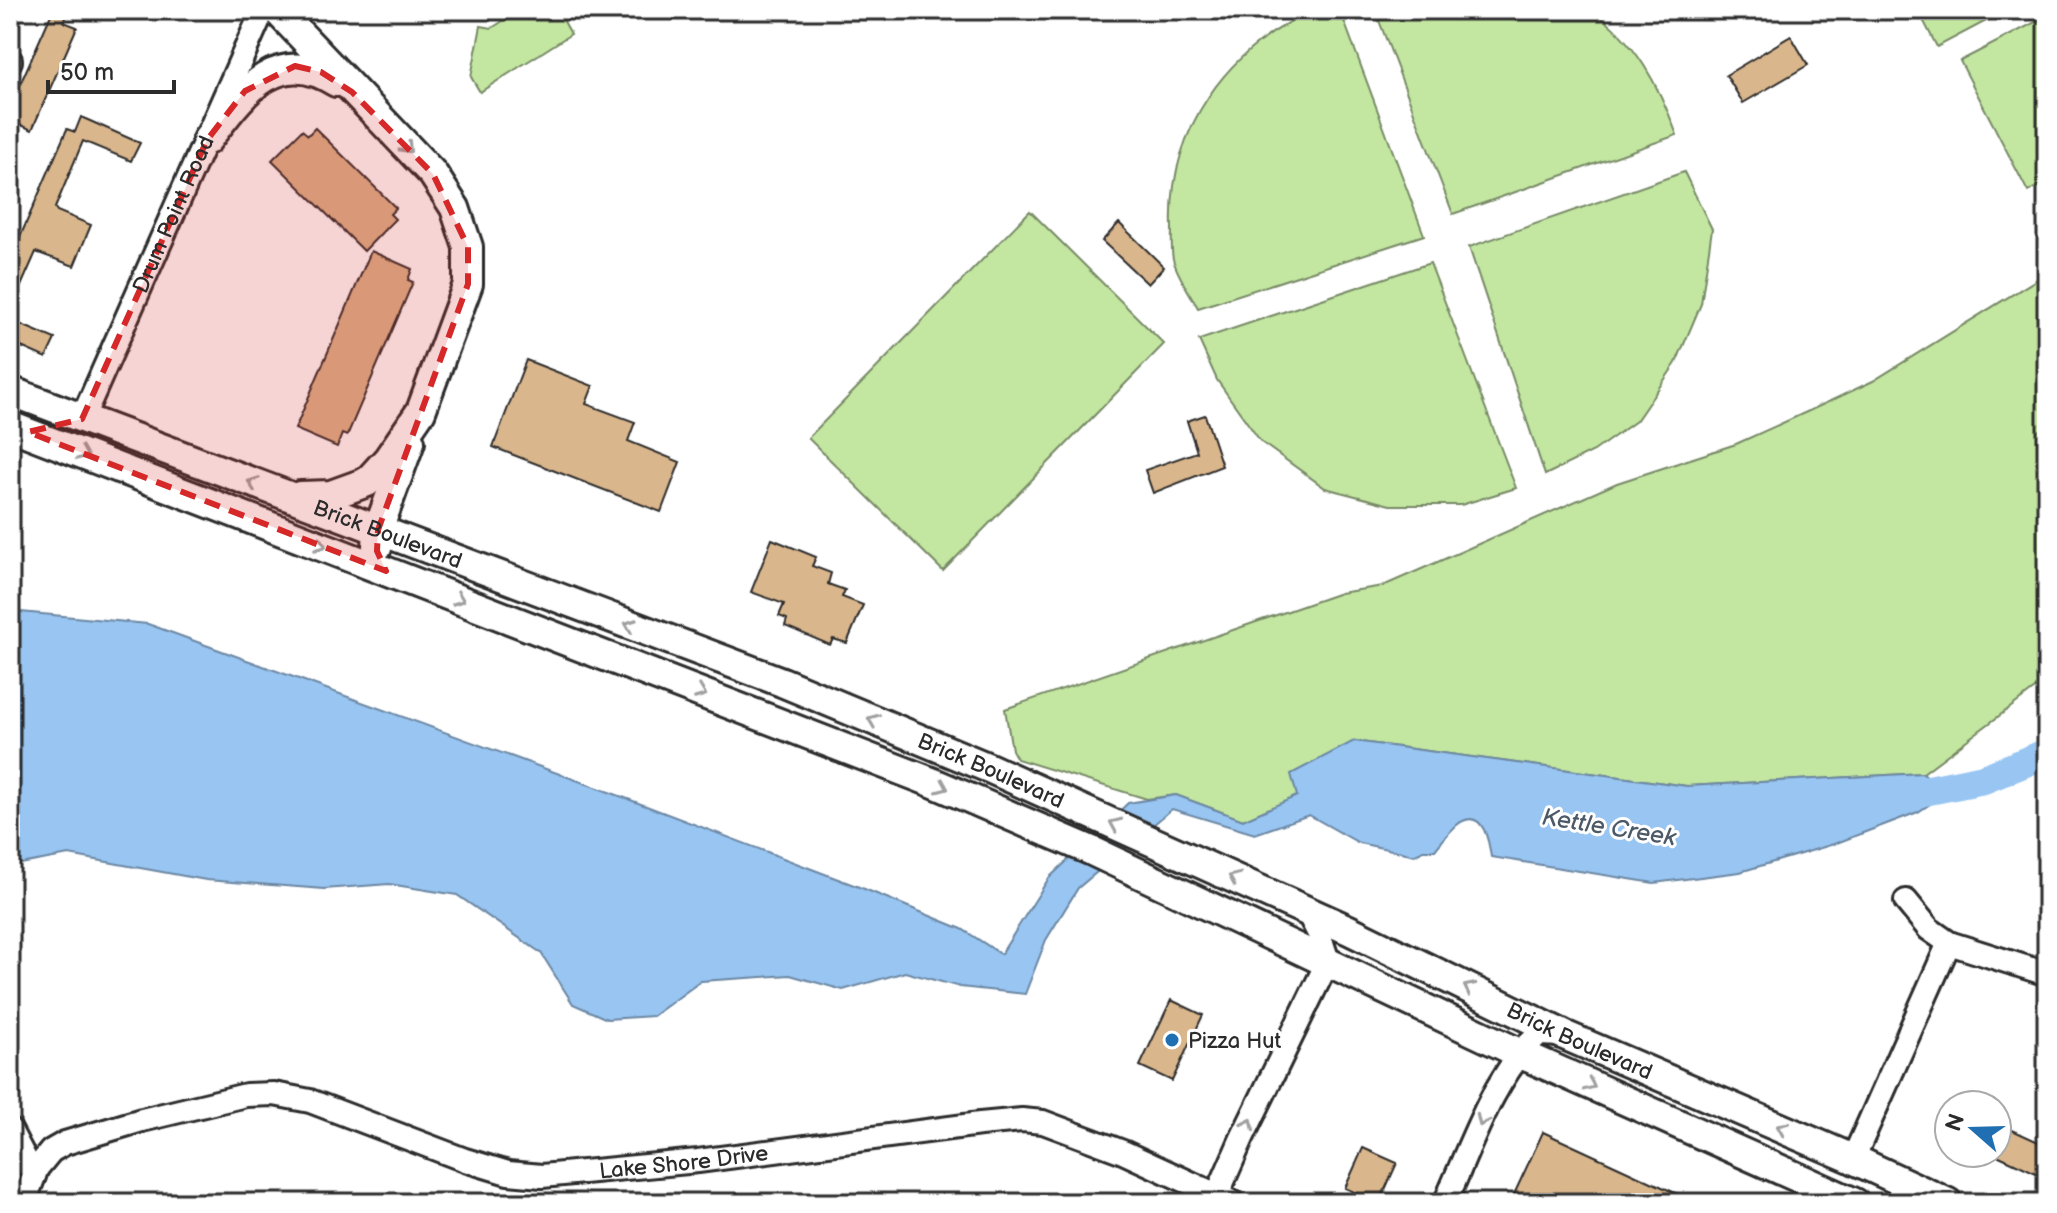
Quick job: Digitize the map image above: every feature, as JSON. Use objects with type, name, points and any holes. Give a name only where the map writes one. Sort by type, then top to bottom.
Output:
[{"type":"main road","points":[[277,10],[433,174],[455,208],[468,247],[468,284],[378,530],[377,551],[386,571]]},
{"type":"main road","points":[[207,140],[245,91],[272,74],[295,66],[321,72],[352,92]]},
{"type":"main road","name":"Brick Boulevard","points":[[10,391],[782,682],[1155,842],[1307,911],[1564,1035],[1948,1203]]},
{"type":"main road","points":[[287,496],[331,495],[367,482],[388,459],[421,411]]},
{"type":"main road","points":[[19,429],[82,419]]},
{"type":"main road","name":"Brick Boulevard","points":[[19,429],[934,783],[1127,868],[1519,1053],[1855,1203]]},
{"type":"street","name":"Drum Point Road","points":[[82,419],[263,10]]},
{"type":"street","points":[[1906,901],[1929,929],[1949,943],[2047,974]]},
{"type":"street","points":[[1226,1199],[1242,1138],[1328,961],[1307,911]]},
{"type":"street","points":[[1853,1159],[1949,943]]},
{"type":"street","points":[[1445,1203],[1502,1079],[1519,1053],[1538,1034],[1564,1035]]},
{"type":"street","name":"Lake Shore Drive","points":[[27,1203],[34,1176],[51,1151],[65,1143],[142,1120],[246,1095],[274,1094],[310,1101],[465,1160],[508,1173],[542,1176],[698,1161],[980,1124],[1022,1120],[1043,1122],[1123,1152],[1226,1199]]},
{"type":"street","points":[[10,1130],[34,1176]]},
{"type":"highlighted area","points":[[295,66],[321,72],[352,92],[433,174],[468,247],[468,284],[378,530],[377,551],[386,571],[28,432],[82,419],[207,140],[245,91]]},
{"type":"green space","points":[[510,10],[561,16],[571,34],[480,92],[471,77],[481,26],[492,28],[509,17]]},
{"type":"green space","points":[[1315,10],[1340,10],[1424,235],[1198,308],[1177,271],[1172,247],[1173,192],[1180,158],[1192,126],[1209,96],[1255,46],[1283,26]]},
{"type":"green space","points":[[1375,10],[1591,10],[1633,49],[1662,99],[1677,135],[1453,214]]},
{"type":"green space","points":[[1918,10],[2007,10],[1937,47]]},
{"type":"green space","points":[[2047,16],[2047,182],[2028,192],[1960,61]]},
{"type":"green space","points":[[1684,172],[1712,229],[1701,304],[1676,363],[1636,421],[1594,451],[1545,475],[1469,247]]},
{"type":"green space","points":[[1030,211],[1164,344],[943,571],[808,438]]},
{"type":"green space","points":[[1430,263],[1516,488],[1461,505],[1390,505],[1325,488],[1261,442],[1217,380],[1199,340]]},
{"type":"green space","points":[[2047,273],[2047,680],[1923,773],[1687,786],[1354,741],[1298,796],[1243,820],[1176,795],[1147,799],[1017,759],[1012,750],[1005,709],[1340,593],[1383,586],[1617,483],[1736,444],[1873,381]]},
{"type":"water","points":[[10,611],[148,624],[620,796],[867,890],[962,929],[1001,954],[1049,878],[1128,803],[1176,795],[1243,820],[1297,796],[1291,774],[1354,741],[1687,786],[1923,773],[1941,787],[1936,800],[1918,812],[1834,844],[1740,872],[1654,883],[1491,857],[1481,824],[1470,819],[1455,826],[1435,850],[1423,850],[1415,855],[1359,843],[1309,815],[1255,834],[1172,809],[1078,888],[1046,940],[1025,994],[960,987],[905,972],[843,990],[790,975],[701,981],[653,1016],[607,1019],[573,1004],[541,953],[457,895],[389,884],[324,889],[206,880],[69,855],[10,866]]},
{"type":"building","points":[[53,10],[69,10],[64,22],[77,27],[32,130],[10,120],[10,107]]},
{"type":"building","points":[[1791,36],[1808,65],[1743,103],[1726,75]]},
{"type":"building","points":[[81,117],[140,143],[131,161],[83,141],[55,208],[91,225],[74,266],[36,252],[10,311],[10,260],[67,129],[75,132]]},
{"type":"building","points":[[315,128],[396,208],[390,214],[395,219],[364,251],[272,160],[302,130],[308,135]]},
{"type":"building","points":[[1119,223],[1164,267],[1148,284],[1102,241]]},
{"type":"building","points":[[371,251],[412,269],[408,280],[413,282],[347,436],[342,434],[337,447],[295,429]]},
{"type":"building","points":[[10,320],[55,339],[46,358],[10,342]]},
{"type":"building","points":[[526,360],[593,386],[586,404],[635,422],[628,441],[680,462],[661,512],[493,447]]},
{"type":"building","points":[[1205,415],[1222,466],[1153,493],[1145,470],[1197,452],[1187,421]]},
{"type":"building","points":[[772,539],[816,557],[812,566],[831,573],[828,584],[845,590],[842,597],[863,605],[847,643],[833,639],[830,645],[785,626],[787,619],[779,616],[784,604],[751,592]]},
{"type":"building","name":"Pizza Hut","points":[[1171,1000],[1203,1015],[1172,1081],[1140,1066]]},
{"type":"building","points":[[2013,1130],[2047,1146],[2047,1178],[2013,1162]]},
{"type":"building","points":[[1543,1132],[1697,1203],[1510,1203]]},
{"type":"building","points":[[1363,1148],[1397,1163],[1379,1203],[1345,1188]]},
{"type":"waterway","name":"Kettle Creek","points":[[1904,795],[1984,779],[2047,753]]},
{"type":"place","name":"Pizza Hut","points":[[1172,1040]]}]
